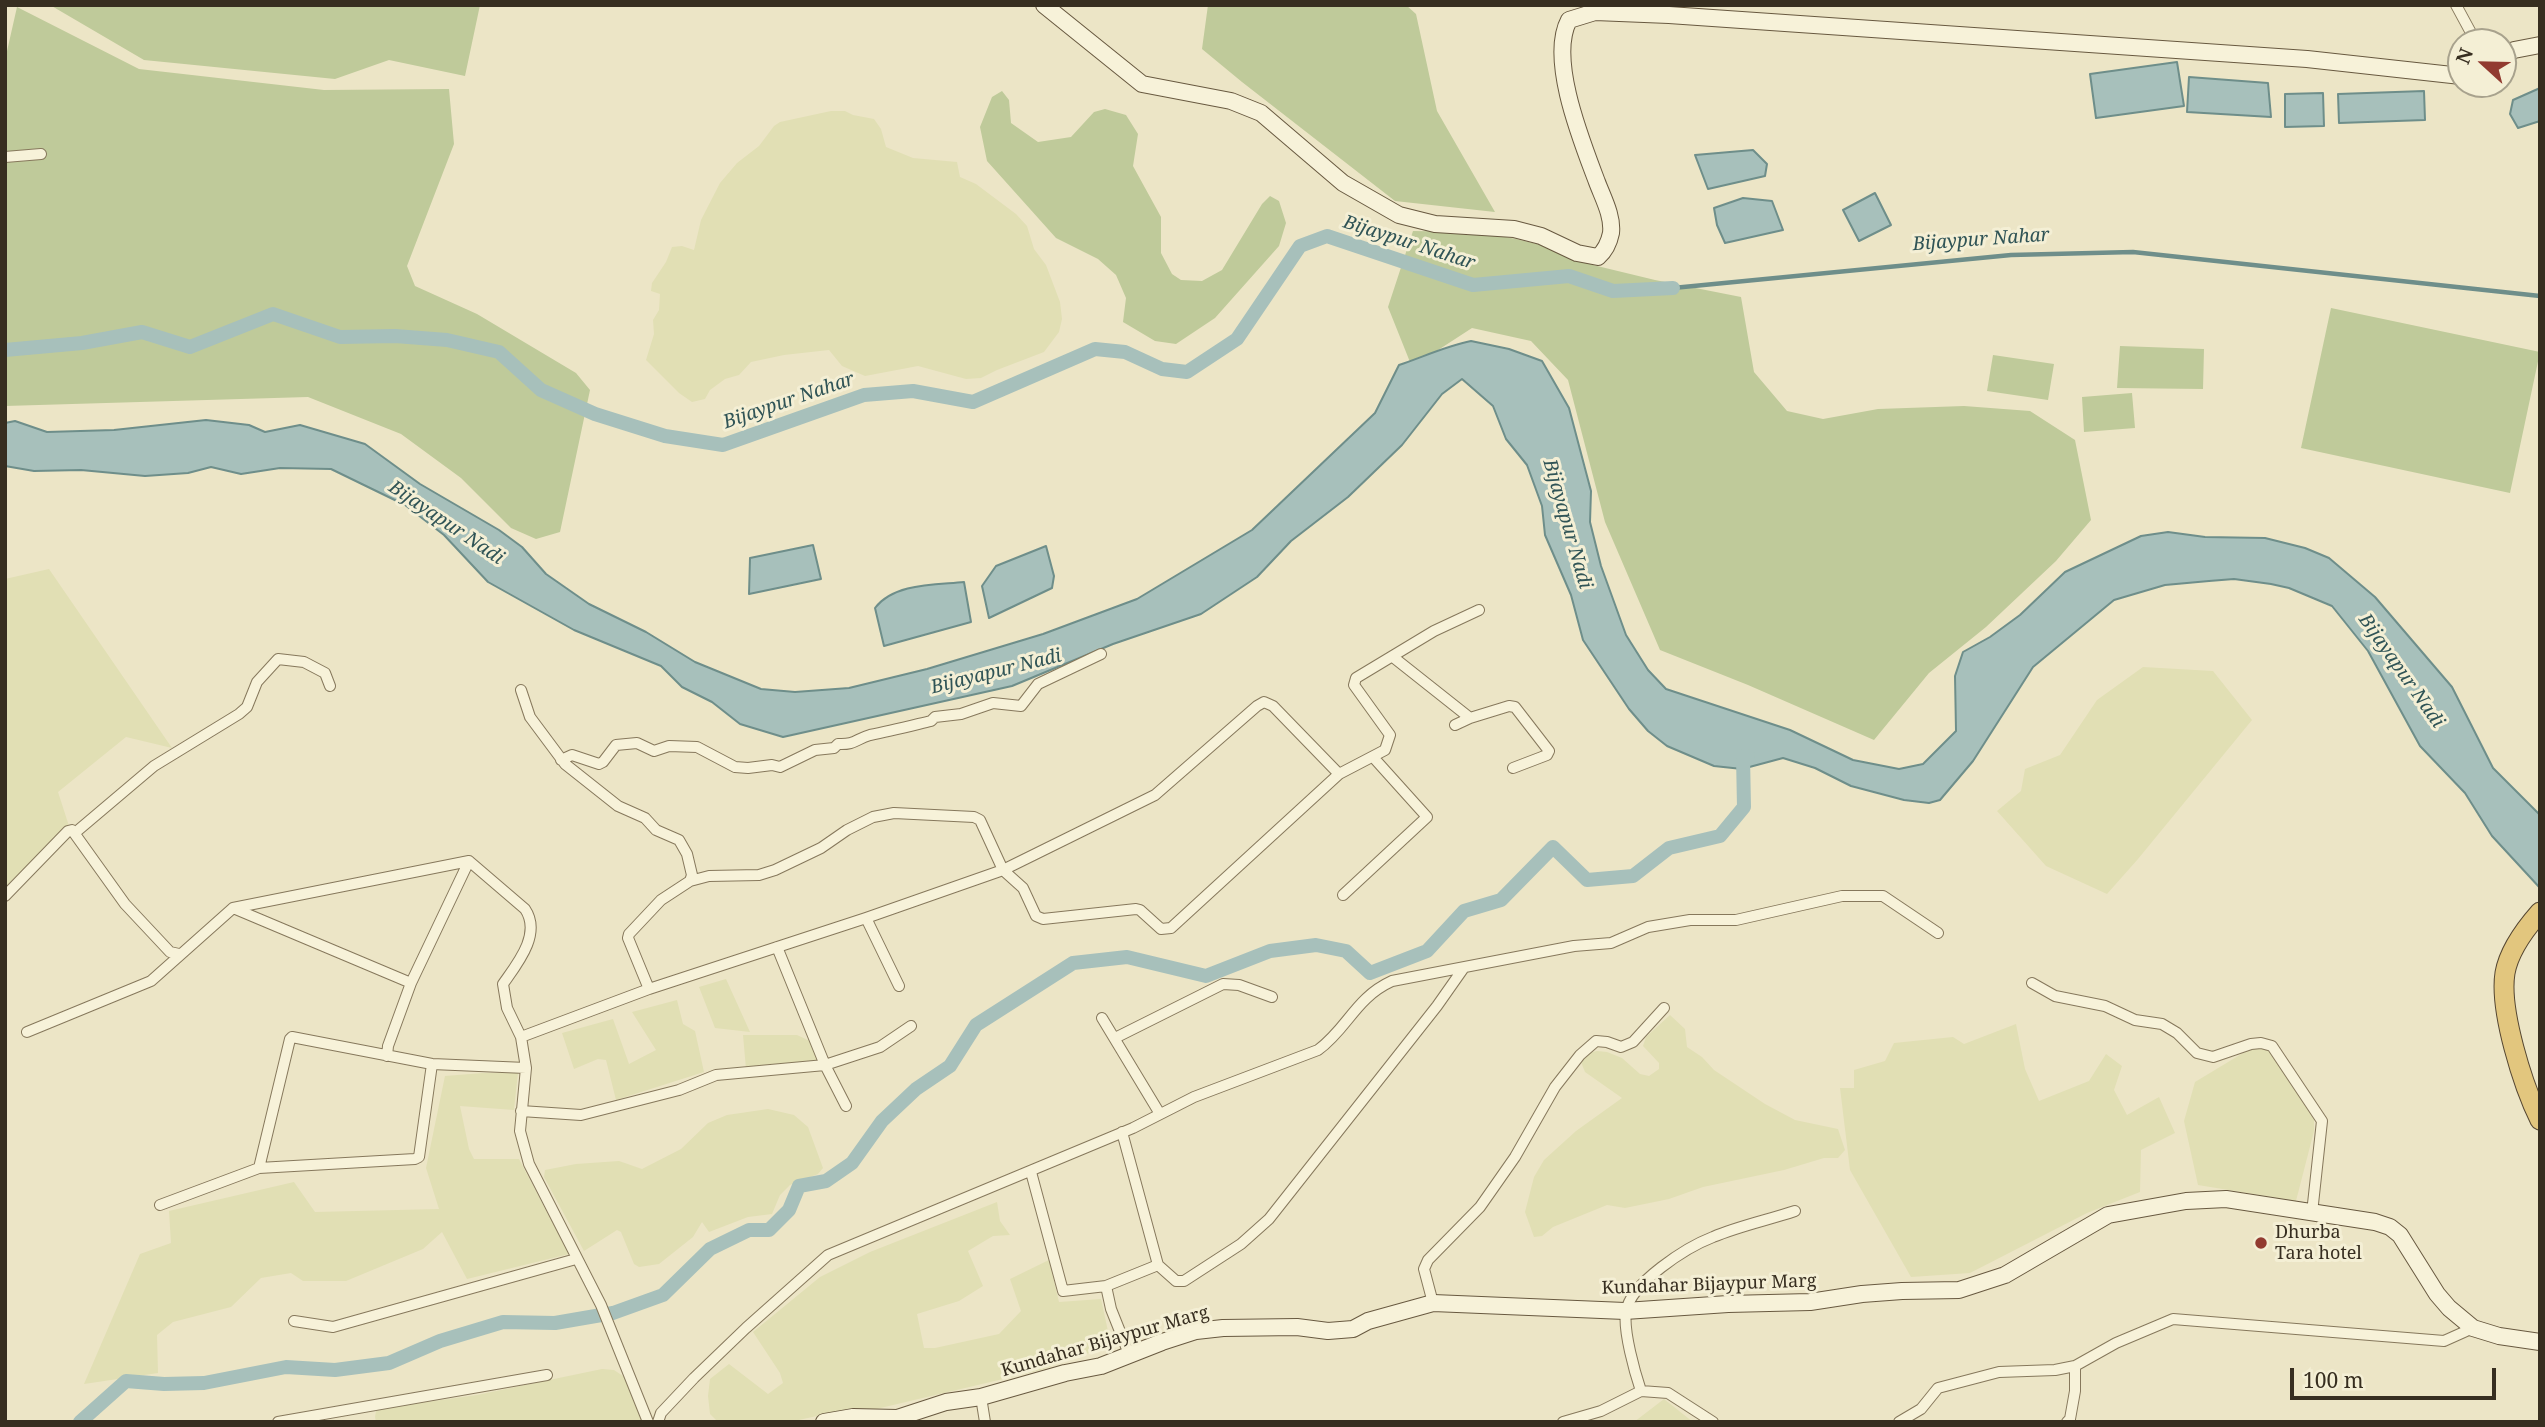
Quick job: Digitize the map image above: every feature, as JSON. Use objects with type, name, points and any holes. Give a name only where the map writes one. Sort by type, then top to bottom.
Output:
[{"type":"highway","points":[[2540,912],[2518,941],[2505,974],[2505,993],[2522,1076],[2540,1120]]},
{"type":"main road","points":[[1044,5],[1142,84],[1231,101],[1261,114],[1343,183],[1399,215],[1435,224],[1514,229],[1541,236],[1577,253],[1598,257],[1608,244],[1611,232],[1609,216],[1586,153],[1565,82],[1561,48],[1568,13],[1669,15],[2293,58],[2447,74]]},
{"type":"main road","points":[[2517,49],[2540,45]]},
{"type":"main road","name":"Kundahar Bijaypur Marg","points":[[824,1422],[853,1417],[897,1418],[946,1402],[981,1397],[1065,1373],[1101,1366],[1196,1331],[1297,1327],[1328,1331],[1353,1329],[1367,1321],[1433,1303],[1625,1311],[1810,1302],[1902,1291],[1959,1290],[1975,1287],[2005,1275],[2108,1215],[2186,1200],[2226,1199],[2375,1222],[2390,1227],[2413,1253],[2437,1294],[2473,1328],[2499,1336],[2540,1342]]},
{"type":"street","points":[[2456,5],[2468,28]]},
{"type":"street","points":[[5,157],[41,154]]},
{"type":"street","points":[[649,989],[628,938],[661,900],[690,881],[709,876],[759,875],[775,870],[821,848],[847,830],[873,817],[894,813],[974,817],[980,820],[1003,870],[1023,888],[1036,916],[1043,919],[1136,909],[1161,929],[1171,928],[1339,774],[1385,750],[1390,735],[1353,685],[1356,678],[1434,631],[1479,610]]},
{"type":"street","points":[[561,760],[572,755],[601,764],[616,745],[631,742],[654,751],[669,746],[697,747],[736,766],[780,767],[815,750],[834,748],[838,744],[851,745],[869,736],[930,721],[935,717],[993,704],[1021,706],[1038,684],[1101,654]]},
{"type":"street","points":[[1393,657],[1470,718]]},
{"type":"street","points":[[5,896],[68,831],[76,832],[155,766],[239,714],[247,707],[257,682],[278,659],[304,662],[325,673],[330,686]]},
{"type":"street","points":[[521,690],[530,717],[561,760],[614,803],[645,818],[656,830],[679,840],[687,854],[692,875],[690,881]]},
{"type":"street","points":[[521,1037],[649,989],[1003,870],[1155,795],[1264,702],[1273,706],[1339,774]]},
{"type":"street","points":[[1455,725],[1509,706],[1516,707],[1549,751],[1547,755],[1513,768]]},
{"type":"street","points":[[1343,895],[1427,817],[1373,757]]},
{"type":"street","points":[[76,832],[125,904],[170,952],[179,954]]},
{"type":"street","points":[[27,1032],[151,981],[233,908],[469,861]]},
{"type":"street","points":[[387,1056],[388,1046],[411,983],[469,861]]},
{"type":"street","points":[[469,861],[525,909],[530,917],[530,937],[519,963],[503,984],[507,1008],[521,1037],[526,1068],[520,1131],[529,1164],[601,1305],[648,1422]]},
{"type":"street","points":[[659,1422],[661,1413],[694,1378],[828,1255],[1031,1172],[1237,1079],[1318,1050],[1374,989],[1392,981],[1574,946],[1611,943],[1648,927],[1690,920],[1735,920],[1842,896],[1883,896],[1938,933]]},
{"type":"street","points":[[233,908],[411,983]]},
{"type":"street","points":[[866,918],[899,986]]},
{"type":"street","points":[[777,947],[825,1065],[846,1105]]},
{"type":"street","points":[[1122,1132],[1158,1265],[1176,1281],[1184,1281],[1241,1244],[1269,1219],[1437,1006],[1463,969]]},
{"type":"street","points":[[2032,983],[2055,996],[2105,1006],[2135,1020],[2162,1024],[2177,1033],[2197,1053],[2213,1057],[2251,1044],[2272,1046],[2322,1121],[2312,1213]]},
{"type":"street","points":[[1115,1038],[1223,984],[1239,985],[1272,997]]},
{"type":"street","points":[[1433,1303],[1424,1269],[1428,1259],[1480,1207],[1515,1157],[1555,1087],[1580,1055],[1596,1041],[1621,1046],[1633,1042],[1664,1008]]},
{"type":"street","points":[[1102,1018],[1160,1114]]},
{"type":"street","points":[[521,1111],[581,1115],[679,1090],[716,1075],[825,1065],[880,1047],[911,1026]]},
{"type":"street","points":[[259,1168],[292,1037],[432,1064],[526,1068]]},
{"type":"street","points":[[160,1205],[259,1168],[419,1157],[432,1064]]},
{"type":"street","points":[[1031,1172],[1063,1291],[1106,1286],[1158,1265]]},
{"type":"street","points":[[1641,1391],[1631,1362],[1625,1311],[1639,1286],[1653,1272],[1711,1237],[1795,1211]]},
{"type":"street","points":[[294,1321],[333,1326],[343,1324],[576,1259]]},
{"type":"street","points":[[1106,1286],[1111,1310],[1129,1354]]},
{"type":"street","points":[[1899,1422],[1921,1409],[1938,1388],[1999,1372],[2055,1370],[2075,1366],[2116,1343],[2173,1319],[2444,1341],[2473,1328]]},
{"type":"street","points":[[2067,1422],[2070,1419],[2075,1391],[2075,1366]]},
{"type":"street","points":[[278,1422],[547,1375]]},
{"type":"street","points":[[1563,1422],[1601,1411],[1641,1391],[1668,1393],[1713,1422]]},
{"type":"street","points":[[981,1397],[985,1422]]},
{"type":"shaded area","points":[[831,111],[845,111],[874,119],[881,129],[886,147],[913,158],[957,162],[960,177],[976,184],[1016,214],[1027,226],[1034,249],[1046,265],[1060,302],[1062,319],[1059,332],[1044,352],[981,378],[966,379],[918,366],[865,376],[842,366],[829,350],[751,362],[739,375],[725,379],[710,390],[705,399],[692,402],[679,393],[646,360],[654,334],[653,320],[659,310],[660,294],[651,291],[652,283],[672,247],[682,246],[694,250],[701,220],[720,183],[737,163],[759,146],[774,126],[780,122]]},
{"type":"shaded area","points":[[49,569],[172,748],[126,737],[58,792],[69,826],[5,891],[5,579]]},
{"type":"shaded area","points":[[2143,667],[2213,671],[2252,720],[2107,894],[2046,866],[1997,811],[2021,791],[2025,769],[2060,755],[2097,700]]},
{"type":"shaded area","points":[[726,979],[750,1032],[715,1028],[699,987]]},
{"type":"shaded area","points":[[677,1000],[683,1024],[695,1031],[704,1072],[616,1100],[606,1060],[598,1059],[574,1069],[562,1033],[613,1019],[629,1064],[656,1050],[632,1012]]},
{"type":"shaded area","points":[[1670,1015],[1685,1029],[1687,1047],[1702,1057],[1714,1070],[1765,1104],[1795,1120],[1838,1129],[1845,1150],[1838,1158],[1824,1158],[1784,1170],[1703,1187],[1669,1199],[1625,1208],[1607,1205],[1553,1227],[1542,1236],[1534,1237],[1525,1212],[1534,1177],[1544,1160],[1576,1131],[1622,1098],[1585,1072],[1581,1062],[1589,1053],[1607,1052],[1622,1058],[1640,1074],[1649,1076],[1659,1069],[1659,1063],[1643,1046],[1646,1037]]},
{"type":"shaded area","points":[[2016,1024],[2025,1069],[2039,1101],[2089,1081],[2106,1054],[2122,1066],[2114,1090],[2127,1115],[2159,1097],[2175,1133],[2141,1150],[2140,1192],[2087,1213],[1970,1273],[1911,1277],[1850,1170],[1840,1088],[1854,1088],[1854,1070],[1885,1061],[1894,1043],[1953,1037],[1964,1044]]},
{"type":"shaded area","points":[[743,1035],[797,1035],[810,1041],[818,1061],[746,1069]]},
{"type":"shaded area","points":[[2267,1047],[2314,1116],[2314,1131],[2296,1201],[2198,1185],[2184,1121],[2195,1082],[2248,1050]]},
{"type":"shaded area","points":[[518,1073],[514,1110],[460,1106],[469,1149],[474,1159],[519,1159],[569,1254],[467,1279],[442,1232],[423,1249],[346,1281],[303,1281],[291,1273],[261,1278],[231,1307],[173,1322],[157,1335],[158,1373],[84,1384],[140,1254],[171,1243],[169,1211],[294,1182],[315,1212],[439,1209],[426,1168],[445,1076]]},
{"type":"shaded area","points":[[768,1109],[794,1115],[808,1127],[823,1168],[818,1174],[790,1185],[780,1195],[772,1214],[748,1217],[709,1232],[702,1222],[693,1237],[659,1264],[639,1267],[634,1264],[621,1232],[617,1230],[584,1251],[544,1177],[545,1170],[576,1164],[619,1161],[642,1169],[681,1149],[708,1123],[727,1115]]},
{"type":"shaded area","points":[[997,1202],[1000,1221],[1010,1235],[993,1236],[968,1251],[983,1286],[959,1301],[917,1314],[924,1348],[999,1334],[1021,1311],[1010,1279],[1049,1260],[1059,1302],[1101,1299],[1111,1345],[1041,1370],[872,1410],[839,1411],[790,1422],[718,1422],[710,1414],[710,1379],[729,1364],[768,1394],[783,1383],[780,1373],[753,1332],[820,1277],[870,1252]]},
{"type":"shaded area","points":[[602,1369],[614,1370],[626,1378],[645,1422],[376,1422],[376,1411],[391,1407],[477,1395]]},
{"type":"shaded area","points":[[1664,1399],[1693,1422],[1634,1422]]},
{"type":"green space","points":[[50,5],[480,5],[465,76],[389,60],[335,79],[144,60]]},
{"type":"green space","points":[[1208,5],[1406,5],[1416,14],[1437,111],[1495,212],[1395,201],[1202,49]]},
{"type":"green space","points":[[17,7],[139,69],[324,90],[449,89],[454,144],[407,266],[415,286],[477,314],[576,373],[590,390],[560,532],[536,539],[511,528],[461,478],[401,434],[308,397],[5,406],[5,60]]},
{"type":"green space","points":[[1002,91],[1009,100],[1011,123],[1038,142],[1071,137],[1094,112],[1105,109],[1126,115],[1138,134],[1133,166],[1161,217],[1161,253],[1172,274],[1181,280],[1202,281],[1222,270],[1262,204],[1270,196],[1279,201],[1286,223],[1279,246],[1215,318],[1176,344],[1155,341],[1123,322],[1126,298],[1116,275],[1098,259],[1056,238],[987,161],[980,127],[992,97]]},
{"type":"green space","points":[[1413,231],[1480,232],[1516,239],[1554,248],[1593,265],[1741,297],[1754,372],[1787,411],[1823,419],[1878,409],[1964,406],[2030,411],[2075,440],[2091,520],[2056,561],[1986,627],[1929,673],[1874,740],[1660,650],[1605,522],[1568,380],[1531,341],[1472,328],[1412,367],[1388,307]]},
{"type":"green space","points":[[2331,308],[2540,352],[2510,493],[2301,448]]},
{"type":"green space","points":[[2120,346],[2204,349],[2203,389],[2117,388]]},
{"type":"green space","points":[[1993,355],[2054,364],[2048,400],[1987,391]]},
{"type":"green space","points":[[2132,393],[2135,428],[2084,432],[2082,397]]},
{"type":"water","points":[[2177,62],[2184,106],[2096,118],[2090,74]]},
{"type":"water","points":[[2189,77],[2268,83],[2271,117],[2187,112]]},
{"type":"water","points":[[2540,88],[2540,121],[2518,128],[2510,114],[2513,100]]},
{"type":"water","points":[[2424,91],[2425,120],[2339,123],[2338,94]]},
{"type":"water","points":[[2323,93],[2324,126],[2285,127],[2285,94]]},
{"type":"water","points":[[1753,150],[1767,164],[1765,176],[1708,189],[1695,155]]},
{"type":"water","points":[[1875,193],[1891,225],[1859,241],[1843,210]]},
{"type":"water","points":[[1743,198],[1772,201],[1783,230],[1725,243],[1717,225],[1714,208]]},
{"type":"water","name":"Bijayapur Nadi","points":[[1471,341],[1509,349],[1542,361],[1569,408],[1591,491],[1590,522],[1601,566],[1626,635],[1648,670],[1666,689],[1790,730],[1853,760],[1899,769],[1923,764],[1956,731],[1955,676],[1963,652],[1990,637],[2020,615],[2065,572],[2141,536],[2168,532],[2205,537],[2265,538],[2305,548],[2329,558],[2375,597],[2452,687],[2493,768],[2540,815],[2540,888],[2492,836],[2465,793],[2420,746],[2368,651],[2332,606],[2289,588],[2271,584],[2234,579],[2165,585],[2114,600],[2033,667],[1973,761],[1940,800],[1929,803],[1904,800],[1851,786],[1815,768],[1783,758],[1742,769],[1714,766],[1667,746],[1648,731],[1629,709],[1583,640],[1571,595],[1545,535],[1542,506],[1527,465],[1506,439],[1493,406],[1462,379],[1442,394],[1402,445],[1348,497],[1291,541],[1257,577],[1201,614],[1113,644],[1012,686],[783,737],[740,724],[712,702],[682,687],[661,666],[574,630],[488,582],[444,535],[405,505],[331,469],[280,468],[241,474],[211,467],[188,473],[145,476],[81,470],[34,471],[5,466],[5,423],[15,421],[47,432],[114,430],[206,420],[249,425],[265,432],[300,425],[365,444],[420,484],[499,530],[522,547],[546,574],[589,604],[646,632],[695,662],[761,689],[795,692],[849,688],[927,669],[1043,634],[1137,599],[1252,530],[1375,413],[1399,365]]},
{"type":"water","points":[[813,545],[821,579],[749,594],[750,558]]},
{"type":"water","points":[[1046,546],[1054,576],[1052,588],[989,618],[982,586],[996,566]]},
{"type":"water","points":[[964,582],[971,622],[884,646],[875,608],[883,600],[916,587]]},
{"type":"waterway","name":"Bijaypur Nahar","points":[[5,350],[82,343],[142,332],[190,347],[273,314],[340,337],[395,336],[447,340],[499,352],[541,390],[595,414],[665,436],[723,445],[864,395],[913,391],[973,402],[1095,349],[1125,352],[1162,369],[1187,372],[1237,339],[1300,246],[1327,236],[1473,285],[1569,276],[1613,291],[1673,288]]},
{"type":"waterway","name":"Bijaypur Nahar","points":[[1673,288],[2011,255],[2133,252],[2540,296]]},
{"type":"waterway","points":[[80,1422],[126,1381],[204,1383],[286,1367],[335,1370],[389,1363],[440,1341],[503,1322],[555,1323],[613,1313],[663,1295],[710,1249],[749,1230],[769,1230],[789,1210],[799,1186],[826,1181],[852,1163],[882,1121],[916,1089],[950,1066],[976,1025],[1073,963],[1127,957],[1206,976],[1270,951],[1316,945],[1346,951],[1370,973],[1427,951],[1464,911],[1501,900],[1553,847],[1587,880],[1633,876],[1669,848],[1720,836],[1744,807],[1743,756],[1748,756]]},
{"type":"place","name":"Dhurba Tara hotel","points":[[2261,1243]]}]
